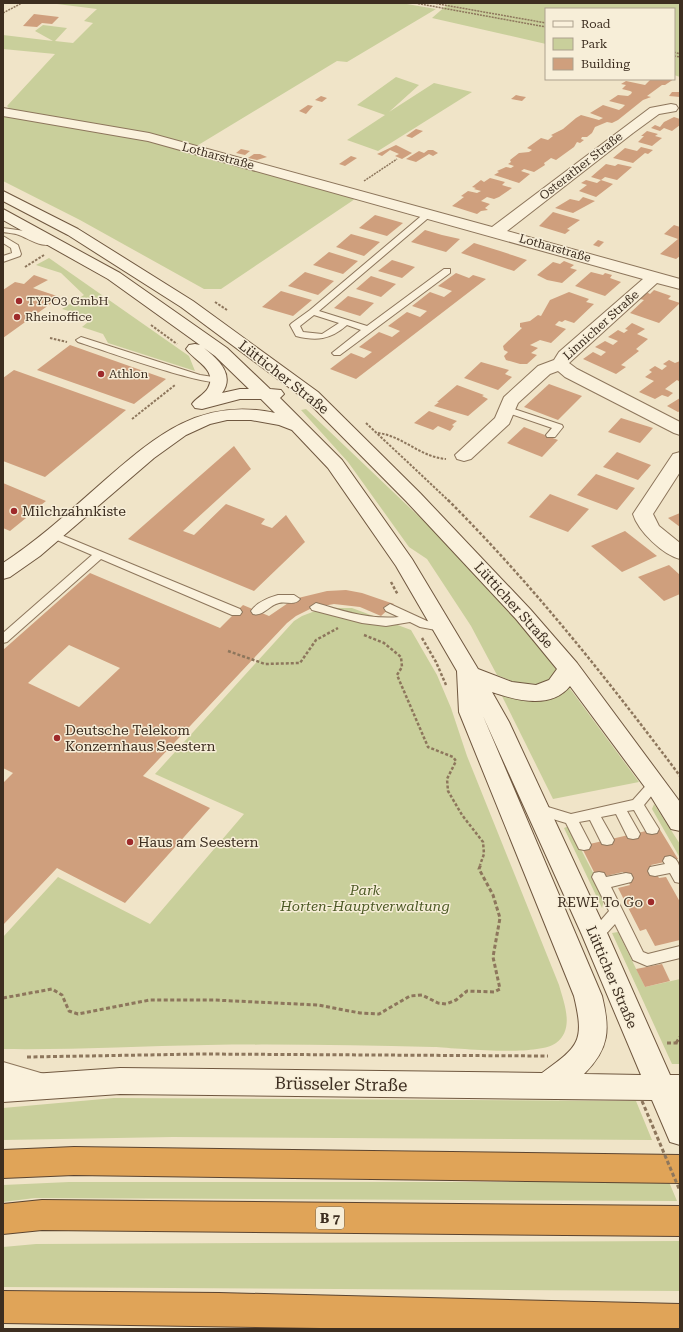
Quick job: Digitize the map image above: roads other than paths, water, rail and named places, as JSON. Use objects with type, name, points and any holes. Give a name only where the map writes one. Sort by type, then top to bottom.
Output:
[{"type":"highway","points":[[3,1164],[82,1162],[680,1169]]},
{"type":"highway","name":"B 7","points":[[3,1218],[42,1215],[669,1220]]},
{"type":"highway","points":[[3,1307],[219,1309],[680,1320]]},
{"type":"main road","name":"Osterather Straße","points":[[496,232],[628,130],[655,111],[671,108]]},
{"type":"main road","name":"Lotharstraße","points":[[3,112],[149,137],[655,276],[678,280]]},
{"type":"main road","name":"Lütticher Straße","points":[[3,195],[73,232],[187,304],[312,396],[523,614],[569,668],[655,784],[680,822]]},
{"type":"main road","name":"Lütticher Straße","points":[[3,214],[46,245],[84,259],[114,276],[221,352],[300,426],[335,464],[405,564],[467,673],[498,722],[595,935],[661,1092],[680,1132]]},
{"type":"main road","points":[[84,259],[92,273],[156,318],[206,358],[220,374],[220,381],[216,391],[202,404]]},
{"type":"main road","name":"Linnicher Straße","points":[[464,455],[503,420],[508,410],[510,401],[544,370],[560,364],[565,356],[655,276]]},
{"type":"main road","points":[[560,364],[571,373],[680,429]]},
{"type":"main road","points":[[150,451],[161,431],[185,412],[202,404],[240,394],[266,393],[292,397],[300,400],[310,409],[328,411]]},
{"type":"main road","points":[[3,572],[54,536],[150,451],[188,426],[205,420],[229,415],[250,414],[266,416],[300,426]]},
{"type":"main road","points":[[680,458],[643,514],[644,521],[650,528],[680,553]]},
{"type":"main road","points":[[547,1086],[579,1061],[590,1048],[593,1038],[593,1018],[588,996],[470,712],[467,673],[510,690],[538,693],[557,686],[562,681],[569,668]]},
{"type":"main road","name":"Brüsseler Straße","points":[[3,1089],[57,1084],[120,1081],[547,1086],[661,1092]]},
{"type":"lane","points":[[345,322],[331,334],[314,338],[299,334],[295,325],[429,214]]},
{"type":"lane","points":[[3,230],[22,233],[46,245]]},
{"type":"lane","points":[[3,239],[15,247],[17,254],[3,259]]},
{"type":"lane","points":[[337,353],[447,271]]},
{"type":"lane","points":[[312,312],[368,329]]},
{"type":"lane","points":[[81,340],[188,374],[220,381]]},
{"type":"lane","points":[[508,410],[558,427],[551,435]]},
{"type":"lane","points":[[54,536],[236,612]]},
{"type":"lane","points":[[3,640],[100,554]]},
{"type":"lane","points":[[257,611],[268,602],[282,597],[294,599]]},
{"type":"lane","points":[[316,607],[366,620],[397,622],[410,618]]},
{"type":"lane","points":[[390,608],[428,626],[441,627]]},
{"type":"lane","points":[[538,809],[571,819],[637,804],[655,784]]},
{"type":"lane","points":[[637,804],[652,829]]},
{"type":"lane","points":[[619,808],[633,834]]},
{"type":"lane","points":[[593,814],[606,840]]},
{"type":"lane","points":[[571,819],[584,845]]},
{"type":"lane","points":[[655,871],[675,868]]},
{"type":"lane","points":[[626,878],[601,880],[638,956],[647,960],[680,952]]},
{"type":"lane","points":[[595,935],[617,912]]},
{"type":"lane","points":[[3,1069],[57,1084]]},
{"type":"place","name":"TYPO3 GmbH","points":[[19,301]]},
{"type":"place","name":"Rheinoffice","points":[[17,317]]},
{"type":"place","name":"Athlon","points":[[101,374]]},
{"type":"place","name":"Milchzahnkiste","points":[[14,511]]},
{"type":"place","name":"Deutsche Telekom Konzernhaus Seestern","points":[[57,738]]},
{"type":"place","name":"Haus am Seestern","points":[[130,842]]},
{"type":"place","name":"REWE To Go","points":[[651,902]]},
{"type":"park label","name":"Park Horten-Hauptverwaltung","points":[[365,898]]}]
